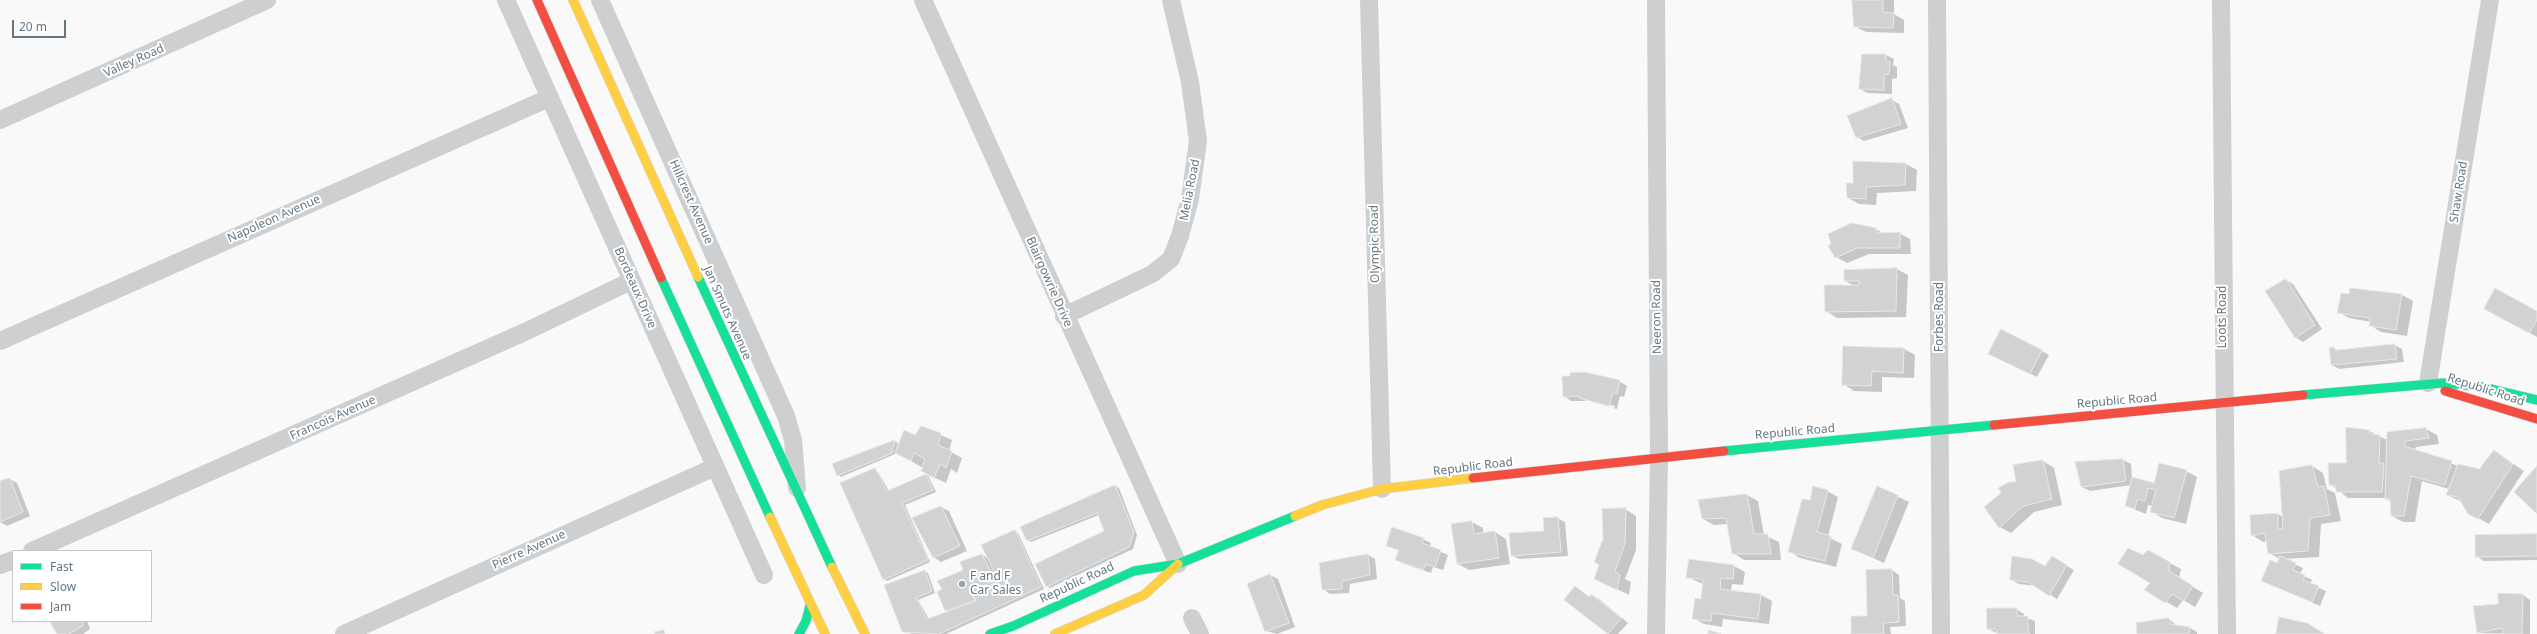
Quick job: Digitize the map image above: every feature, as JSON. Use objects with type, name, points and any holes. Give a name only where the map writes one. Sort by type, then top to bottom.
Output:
[{"type":"main road","points":[[537,0],[810,605],[825,634]]},
{"type":"main road","name":"Jan Smuts Avenue","points":[[573,0],[798,497],[865,634]]},
{"type":"main road","name":"Republic Road","points":[[2428,383],[2450,393],[2537,419]]},
{"type":"main road","name":"Republic Road","points":[[990,634],[1012,626],[1134,571],[1178,564],[1322,505],[1382,489],[1659,457],[2428,383],[2476,385],[2537,400]]},
{"type":"main road","name":"Republic Road","points":[[1055,634],[1144,595],[1178,564]]},
{"type":"main road","points":[[799,634],[806,622],[810,605]]},
{"type":"street","name":"Valley Road","points":[[0,120],[267,0]]},
{"type":"street","name":"Bordeaux Drive","points":[[506,0],[764,575]]},
{"type":"street","name":"Hillcrest Avenue","points":[[600,0],[786,416],[793,440],[798,497]]},
{"type":"street","name":"Blairgowrie Drive","points":[[923,0],[1064,316],[1178,564]]},
{"type":"street","name":"Melia Road","points":[[1064,316],[1152,274],[1171,259],[1180,236],[1190,199],[1198,141],[1190,82],[1171,0]]},
{"type":"street","name":"Olympic Road","points":[[1369,0],[1382,489]]},
{"type":"street","name":"Neeron Road","points":[[1656,0],[1659,457],[1656,634]]},
{"type":"street","name":"Forbes Road","points":[[1937,0],[1941,634]]},
{"type":"street","name":"Loots Road","points":[[2221,0],[2227,634]]},
{"type":"street","name":"Shaw Road","points":[[2428,383],[2490,0]]},
{"type":"street","name":"Napoleon Avenue","points":[[0,341],[549,98]]},
{"type":"street","name":"Francois Avenue","points":[[34,550],[505,340],[632,281]]},
{"type":"street","name":"Pierre Avenue","points":[[344,634],[715,467]]},
{"type":"street","points":[[0,565],[12,560]]},
{"type":"street","points":[[1192,618],[1200,634]]},
{"type":"building","points":[[1852,0],[1883,0],[1883,12],[1894,13],[1893,28],[1854,27]]},
{"type":"building","points":[[1862,54],[1886,54],[1886,61],[1890,62],[1889,74],[1884,75],[1884,90],[1859,89]]},
{"type":"building","points":[[1892,98],[1901,124],[1856,138],[1847,116]]},
{"type":"building","points":[[1853,161],[1906,163],[1905,185],[1866,187],[1866,199],[1847,198],[1846,183],[1853,183]]},
{"type":"building","points":[[1852,223],[1876,228],[1877,233],[1900,232],[1900,248],[1857,248],[1835,258],[1828,246],[1831,244],[1828,234]]},
{"type":"building","points":[[1897,268],[1896,311],[1825,312],[1824,285],[1859,285],[1860,281],[1844,281],[1844,270]]},
{"type":"building","points":[[2286,279],[2315,325],[2295,338],[2265,291]]},
{"type":"building","points":[[2350,288],[2402,294],[2396,330],[2369,326],[2370,318],[2337,313],[2341,293],[2349,294]]},
{"type":"building","points":[[2495,288],[2537,311],[2537,320],[2529,333],[2484,309]]},
{"type":"building","points":[[2001,329],[2042,350],[2030,374],[1988,354]]},
{"type":"building","points":[[2395,344],[2397,359],[2331,365],[2329,348],[2334,347],[2335,350]]},
{"type":"building","points":[[1843,346],[1904,348],[1903,373],[1872,371],[1871,386],[1842,385]]},
{"type":"building","points":[[1585,372],[1620,380],[1617,394],[1613,393],[1609,406],[1579,398],[1579,396],[1563,397],[1562,376],[1570,376],[1570,373]]},
{"type":"building","points":[[921,426],[941,433],[938,445],[952,451],[946,468],[940,464],[934,478],[921,471],[925,459],[914,453],[911,461],[895,453],[904,430],[915,435]]},
{"type":"building","points":[[2346,427],[2369,430],[2370,434],[2380,435],[2379,463],[2384,463],[2382,492],[2336,492],[2335,485],[2329,485],[2328,463],[2346,463]]},
{"type":"building","points":[[2426,428],[2429,438],[2405,441],[2404,446],[2452,461],[2445,485],[2411,476],[2404,516],[2391,516],[2390,499],[2385,499],[2387,432]]},
{"type":"building","points":[[895,440],[892,453],[837,476],[832,464]]},
{"type":"building","points":[[2494,450],[2513,464],[2478,519],[2468,514],[2458,497],[2446,495],[2458,464],[2479,469]]},
{"type":"building","points":[[2123,459],[2126,481],[2081,487],[2075,462]]},
{"type":"building","points":[[2043,460],[2052,499],[2023,506],[1999,528],[1984,507],[2001,493],[1998,488],[2009,482],[2016,482],[2013,465]]},
{"type":"building","points":[[2159,463],[2187,470],[2174,518],[2150,512],[2156,490],[2148,488],[2145,501],[2137,499],[2135,509],[2125,506],[2132,477],[2154,483]]},
{"type":"building","points":[[2312,465],[2318,487],[2324,486],[2330,515],[2310,518],[2308,551],[2268,554],[2265,533],[2251,536],[2250,515],[2278,513],[2278,529],[2283,529],[2279,471]]},
{"type":"building","points":[[2537,466],[2537,514],[2514,492]]},
{"type":"building","points":[[875,468],[887,491],[926,474],[933,490],[902,503],[928,560],[883,580],[840,483]]},
{"type":"building","points":[[10,478],[23,512],[0,522],[0,481]]},
{"type":"building","points":[[1115,485],[1134,532],[1129,547],[1046,587],[1035,564],[1104,531],[1097,513],[1027,541],[1020,527]]},
{"type":"building","points":[[1813,486],[1828,490],[1817,532],[1831,536],[1825,561],[1788,552],[1802,499],[1810,500]]},
{"type":"building","points":[[1877,486],[1898,495],[1873,558],[1851,549]]},
{"type":"building","points":[[1747,494],[1754,534],[1768,534],[1771,554],[1732,554],[1726,518],[1702,519],[1698,500]]},
{"type":"building","points":[[941,506],[960,546],[933,558],[912,518]]},
{"type":"building","points":[[1626,508],[1625,544],[1615,571],[1620,575],[1617,590],[1594,579],[1599,565],[1594,562],[1603,539],[1602,509]]},
{"type":"building","points":[[1558,517],[1561,552],[1511,556],[1509,533],[1544,531],[1543,518]]},
{"type":"building","points":[[1472,521],[1474,534],[1495,531],[1499,558],[1457,564],[1451,524]]},
{"type":"building","points":[[1392,527],[1424,538],[1422,543],[1441,550],[1435,567],[1426,564],[1423,570],[1395,560],[1399,550],[1386,546]]},
{"type":"building","points":[[1015,530],[1041,587],[939,634],[902,632],[884,585],[925,570],[932,591],[916,598],[927,619],[976,601],[973,593],[999,581],[981,545]]},
{"type":"building","points":[[2537,534],[2537,556],[2475,557],[2475,535]]},
{"type":"building","points":[[2128,548],[2143,555],[2148,550],[2170,562],[2169,571],[2193,586],[2184,601],[2172,594],[2165,603],[2144,590],[2150,583],[2118,564]]},
{"type":"building","points":[[982,554],[995,581],[970,591],[975,600],[945,611],[937,592],[942,589],[937,581],[963,570],[960,562]]},
{"type":"building","points":[[1368,554],[1370,575],[1342,581],[1342,589],[1322,590],[1319,563]]},
{"type":"building","points":[[2012,556],[2032,559],[2045,566],[2052,556],[2067,565],[2049,596],[2028,582],[2010,580]]},
{"type":"building","points":[[2280,556],[2296,563],[2293,570],[2305,575],[2303,580],[2319,586],[2312,602],[2261,581],[2270,560],[2277,563]]},
{"type":"building","points":[[1689,559],[1734,565],[1733,579],[1721,578],[1720,589],[1761,594],[1758,619],[1712,613],[1711,621],[1692,619],[1695,598],[1701,599],[1703,579],[1686,578]]},
{"type":"building","points":[[1892,569],[1893,595],[1898,595],[1899,622],[1883,623],[1884,634],[1851,634],[1851,616],[1867,616],[1866,570]]},
{"type":"building","points":[[1270,574],[1289,623],[1265,632],[1247,584]]},
{"type":"building","points":[[1575,586],[1589,597],[1591,594],[1621,618],[1608,634],[1564,600]]},
{"type":"building","points":[[2498,593],[2523,594],[2522,634],[2503,634],[2502,628],[2477,633],[2473,606],[2498,604]]},
{"type":"building","points":[[1987,608],[2017,608],[2017,616],[2028,616],[2028,631],[2030,634],[1998,634],[1995,629],[1987,629]]},
{"type":"building","points":[[2279,617],[2307,623],[2325,634],[2276,634]]},
{"type":"building","points":[[2169,618],[2170,624],[2190,627],[2189,634],[2137,634],[2136,623]]},
{"type":"building","points":[[51,622],[82,622],[84,625],[69,634],[57,634]]},
{"type":"building","points":[[664,630],[665,634],[655,634],[654,632]]},
{"type":"building","points":[[1709,630],[1721,634],[1708,634]]},
{"type":"traffic: fast","points":[[698,277],[832,567]]},
{"type":"traffic: fast","points":[[661,278],[770,517]]},
{"type":"traffic: fast","points":[[2303,395],[2443,383],[2483,387],[2537,400]]},
{"type":"traffic: fast","points":[[1724,451],[1994,425]]},
{"type":"traffic: fast","points":[[990,634],[1013,626],[1134,571],[1178,564],[1295,516]]},
{"type":"traffic: fast","points":[[799,634],[806,621],[810,605]]},
{"type":"traffic: slow","points":[[573,0],[698,277]]},
{"type":"traffic: slow","points":[[1295,516],[1322,505],[1382,489],[1473,478]]},
{"type":"traffic: slow","points":[[770,517],[825,634]]},
{"type":"traffic: slow","points":[[1055,634],[1144,595],[1178,564]]},
{"type":"traffic: slow","points":[[832,567],[865,634]]},
{"type":"traffic: jam","points":[[537,0],[661,278]]},
{"type":"traffic: jam","points":[[2445,391],[2537,419]]},
{"type":"traffic: jam","points":[[1994,425],[2303,395]]},
{"type":"traffic: jam","points":[[1473,478],[1724,451]]},
{"type":"place","name":"F and F Car Sales","points":[[962,584]]}]
